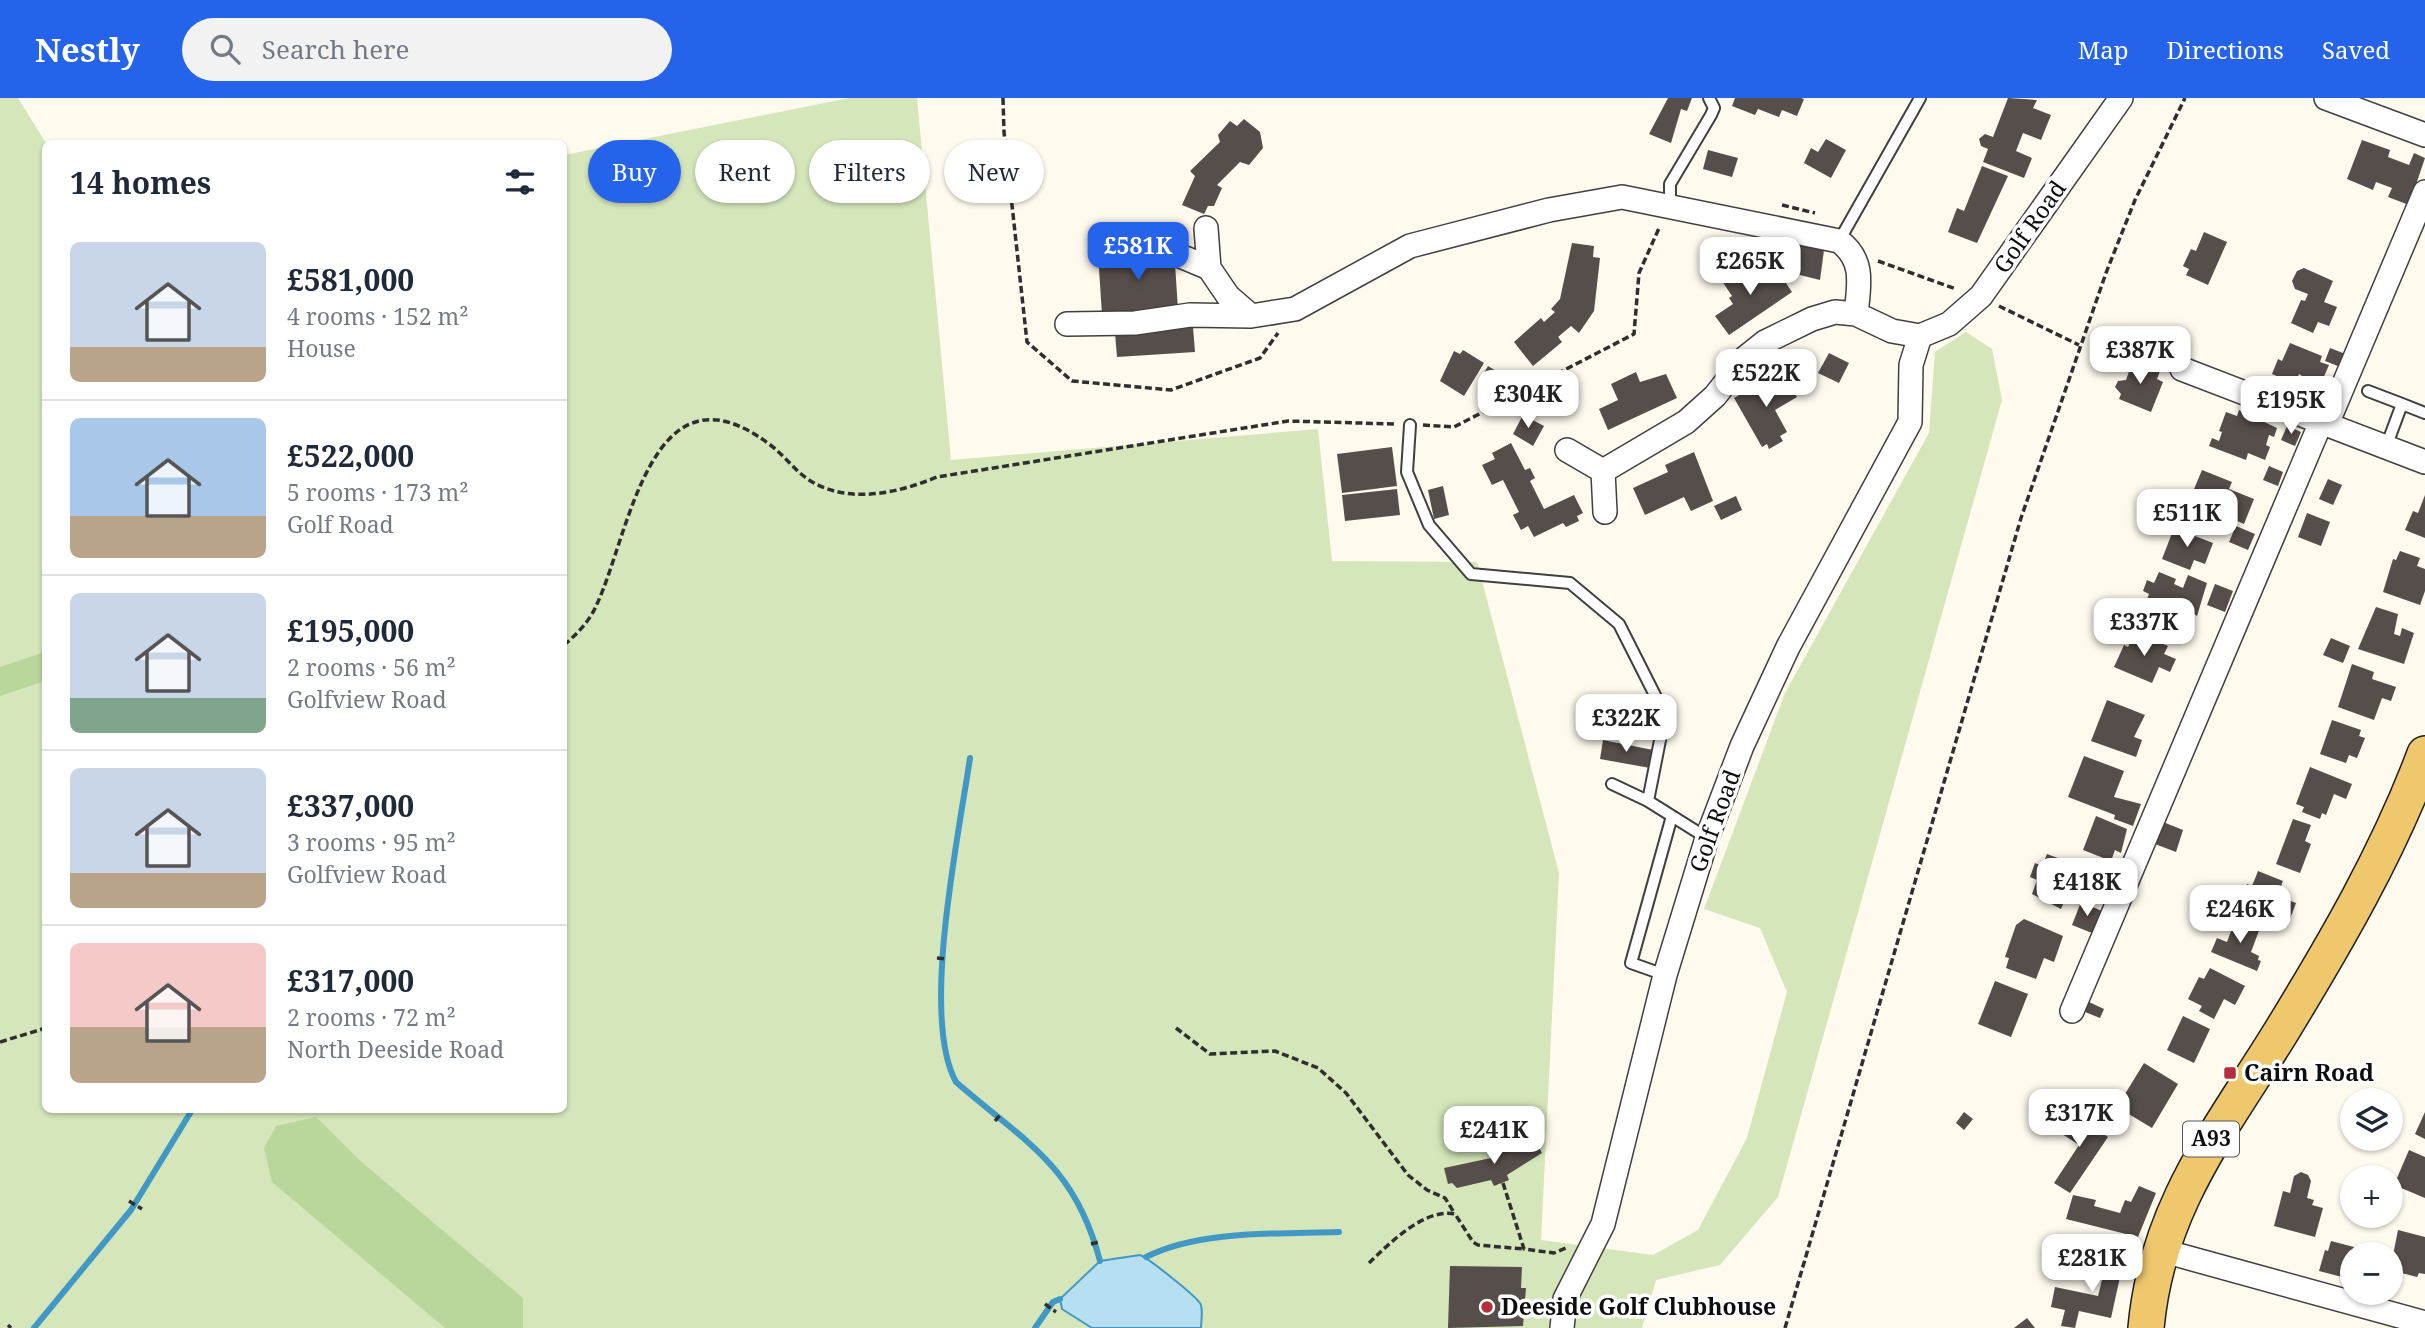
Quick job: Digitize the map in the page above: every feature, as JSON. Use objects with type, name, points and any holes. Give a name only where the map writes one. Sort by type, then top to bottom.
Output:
[{"type":"main road","name":"A93","points":[[2146,1328],[2160,1250],[2182,1195],[2215,1131],[2267,1054],[2361,896],[2393,833],[2425,754]]},
{"type":"street","name":"Golf Road","points":[[1562,1328],[1565,1298],[1603,1224],[1665,975],[1707,838],[1742,746],[1788,647],[1910,422],[1911,365],[1920,336],[1949,324],[1981,296],[2121,98]]},
{"type":"street","points":[[2326,98],[2425,135]]},
{"type":"street","points":[[2072,1011],[2425,192]]},
{"type":"street","points":[[1067,324],[1135,323],[1190,315],[1251,316],[1295,309],[1410,246],[1497,222],[1622,197],[1670,205],[1847,248],[1859,277],[1856,314]]},
{"type":"street","points":[[1206,228],[1209,268],[1228,296],[1251,316]]},
{"type":"street","points":[[1178,255],[1209,268]]},
{"type":"street","points":[[1603,471],[1686,422],[1715,396],[1745,358],[1765,342],[1812,319],[1835,312],[1856,314],[1892,331],[1920,336]]},
{"type":"street","points":[[2182,369],[2425,462]]},
{"type":"street","points":[[1567,450],[1603,471]]},
{"type":"street","points":[[1603,471],[1605,512]]},
{"type":"street","points":[[2160,1250],[2425,1323]]},
{"type":"lane","points":[[1670,205],[1670,184],[1711,116],[1714,107],[1709,98]]},
{"type":"lane","points":[[1847,248],[1920,98]]},
{"type":"lane","points":[[2368,391],[2425,413]]},
{"type":"lane","points":[[2386,447],[2402,404]]},
{"type":"lane","points":[[1410,425],[1407,472],[1429,525],[1471,575],[1570,583],[1619,624],[1665,715],[1648,801]]},
{"type":"lane","points":[[1612,784],[1648,801],[1707,838]]},
{"type":"lane","points":[[1665,975],[1630,964],[1672,816]]},
{"type":"path","points":[[1786,1328],[1967,696],[2021,518],[2079,345],[2135,200],[2185,98]]},
{"type":"path","points":[[567,642],[577,634],[597,604],[626,522],[657,451],[675,432],[690,424],[713,421],[737,424],[771,446],[809,479],[824,488],[847,494],[895,492],[937,477],[1288,421],[1454,427],[1634,334],[1639,273],[1670,205]]},
{"type":"path","points":[[1847,248],[1916,277],[1981,296],[2079,345]]},
{"type":"path","points":[[937,958],[946,959]]},
{"type":"path","points":[[1176,1028],[1210,1054],[1275,1051],[1318,1068],[1346,1093],[1408,1175],[1427,1190],[1445,1198],[1473,1242],[1554,1253],[1583,1237],[1595,1239]]},
{"type":"path","points":[[0,1042],[42,1029]]},
{"type":"path","points":[[995,1121],[1000,1115]]},
{"type":"path","points":[[1503,1183],[1524,1250]]},
{"type":"path","points":[[129,1201],[142,1209]]},
{"type":"path","points":[[1369,1263],[1398,1237],[1437,1213],[1455,1214]]},
{"type":"path","points":[[1091,1244],[1099,1242]]},
{"type":"path","points":[[1045,1304],[1056,1312]]},
{"type":"green space","points":[[0,98],[18,98],[44,140],[42,140],[42,1113],[567,1113],[567,154],[588,150],[588,203],[681,203],[681,140],[639,140],[849,98],[917,98],[921,140],[809,140],[809,203],[927,203],[951,460],[1318,429],[1332,561],[1477,562],[1559,873],[1541,1240],[1653,1255],[1698,1230],[1747,1138],[1787,992],[1760,928],[1704,909],[1785,693],[1929,433],[1935,352],[1966,332],[1992,349],[2002,400],[1778,1197],[1720,1265],[1656,1280],[1642,1328],[0,1328]]},
{"type":"green space","points":[[42,653],[42,682],[0,696],[0,667]]},
{"type":"green space","points":[[316,1117],[358,1159],[523,1298],[523,1328],[445,1328],[272,1182],[264,1148],[276,1126]]},
{"type":"water","points":[[1140,1255],[1173,1278],[1198,1301],[1202,1308],[1201,1328],[1092,1328],[1062,1309],[1060,1299],[1100,1261]]},
{"type":"building","points":[[1668,98],[1692,98],[1687,111],[1681,109],[1671,143],[1649,134]]},
{"type":"building","points":[[1735,98],[1804,99],[1797,116],[1782,110],[1779,117],[1758,109],[1755,115],[1732,106]]},
{"type":"building","points":[[2008,98],[2037,100],[2033,108],[2051,115],[2041,140],[2023,133],[2016,151],[2032,158],[2024,178],[1983,162],[1988,149],[1981,146],[1979,139],[1985,134],[1993,137]]},
{"type":"building","points":[[1244,119],[1260,132],[1263,148],[1249,165],[1240,162],[1217,185],[1222,188],[1214,206],[1208,206],[1204,214],[1182,205],[1195,176],[1190,171],[1220,142],[1218,135],[1230,121],[1237,126]]},
{"type":"building","points":[[1826,139],[1846,150],[1831,178],[1804,163],[1811,148],[1818,152]]},
{"type":"building","points":[[2362,140],[2390,150],[2388,157],[2409,165],[2414,153],[2425,158],[2409,205],[2388,197],[2392,188],[2376,182],[2373,190],[2347,179]]},
{"type":"building","points":[[1708,150],[1738,158],[1732,177],[1703,169]]},
{"type":"building","points":[[1982,166],[2008,176],[1977,243],[1948,232],[1957,208],[1964,211]]},
{"type":"building","points":[[2204,232],[2227,242],[2208,285],[2186,275],[2189,269],[2183,266],[2191,249],[2196,251]]},
{"type":"building","points":[[1572,243],[1594,246],[1593,257],[1600,258],[1594,311],[1579,333],[1571,326],[1558,337],[1562,342],[1533,366],[1514,342],[1541,318],[1544,322],[1555,312],[1551,309],[1560,299]]},
{"type":"building","points":[[1795,243],[1824,250],[1820,280],[1796,274],[1799,263],[1790,261]]},
{"type":"building","points":[[1174,248],[1178,310],[1102,315],[1098,253]]},
{"type":"building","points":[[1740,264],[1752,283],[1777,270],[1792,292],[1729,335],[1715,316],[1733,304],[1729,298],[1732,296],[1720,278]]},
{"type":"building","points":[[2304,268],[2333,281],[2324,302],[2337,307],[2329,326],[2318,322],[2313,333],[2291,323],[2301,300],[2305,301],[2308,294],[2295,289],[2292,281],[2297,271]]},
{"type":"building","points":[[1193,327],[1195,352],[1117,357],[1115,333]]},
{"type":"building","points":[[2290,343],[2322,356],[2320,362],[2329,365],[2322,381],[2314,378],[2310,381],[2299,374],[2295,384],[2272,374],[2278,359],[2282,361]]},
{"type":"building","points":[[2330,348],[2348,355],[2343,368],[2325,361]]},
{"type":"building","points":[[1463,350],[1484,363],[1464,396],[1440,381],[1454,351],[1460,354]]},
{"type":"building","points":[[1829,353],[1849,363],[1839,383],[1818,373]]},
{"type":"building","points":[[2133,360],[2160,371],[2157,379],[2163,382],[2151,412],[2119,399],[2121,394],[2115,387],[2118,381],[2126,380]]},
{"type":"building","points":[[1488,366],[1496,371],[1485,388],[1478,383]]},
{"type":"building","points":[[1636,372],[1640,382],[1666,374],[1677,398],[1608,430],[1599,409],[1618,400],[1611,384]]},
{"type":"building","points":[[1784,375],[1797,397],[1775,410],[1787,432],[1780,436],[1783,441],[1769,449],[1767,444],[1762,447],[1734,398],[1767,379],[1770,383]]},
{"type":"building","points":[[2239,410],[2277,428],[2274,437],[2269,435],[2266,445],[2270,447],[2265,460],[2248,453],[2246,460],[2209,446],[2212,438],[2219,441],[2222,432],[2219,431],[2226,412],[2237,416]]},
{"type":"building","points":[[1523,415],[1544,426],[1533,446],[1513,434]]},
{"type":"building","points":[[2287,426],[2301,432],[2295,446],[2281,440]]},
{"type":"building","points":[[1511,443],[1525,470],[1530,468],[1535,478],[1530,481],[1544,509],[1574,495],[1583,513],[1577,516],[1579,521],[1566,527],[1563,523],[1534,537],[1528,526],[1521,530],[1513,515],[1519,512],[1503,480],[1492,485],[1482,465],[1495,459],[1492,453]]},
{"type":"building","points":[[1392,447],[1397,486],[1342,493],[1337,454]]},
{"type":"building","points":[[1694,452],[1713,501],[1691,511],[1684,497],[1645,515],[1633,488],[1668,472],[1665,465]]},
{"type":"building","points":[[2269,466],[2283,472],[2278,486],[2263,480]]},
{"type":"building","points":[[2202,470],[2232,482],[2229,489],[2254,499],[2244,524],[2219,513],[2213,525],[2184,513]]},
{"type":"building","points":[[2328,479],[2342,485],[2333,505],[2319,499]]},
{"type":"building","points":[[1443,486],[1449,515],[1434,519],[1428,490]]},
{"type":"building","points":[[1397,489],[1400,515],[1345,521],[1342,495]]},
{"type":"building","points":[[2425,495],[2425,538],[2405,530],[2413,511],[2418,513]]},
{"type":"building","points":[[1736,496],[1742,510],[1721,520],[1714,506]]},
{"type":"building","points":[[2307,513],[2330,522],[2321,546],[2298,537]]},
{"type":"building","points":[[2236,526],[2255,534],[2248,550],[2229,542]]},
{"type":"building","points":[[2174,528],[2213,543],[2205,564],[2194,560],[2190,570],[2162,559]]},
{"type":"building","points":[[2400,551],[2420,558],[2417,566],[2425,569],[2425,591],[2420,605],[2383,592],[2393,559],[2396,560]]},
{"type":"building","points":[[2159,572],[2176,579],[2174,584],[2183,588],[2188,575],[2207,583],[2197,616],[2182,607],[2178,614],[2164,608],[2162,614],[2144,607],[2149,594],[2143,591],[2147,580],[2154,583]]},
{"type":"building","points":[[2215,584],[2233,591],[2225,612],[2207,605]]},
{"type":"building","points":[[2376,607],[2398,614],[2394,634],[2400,636],[2402,628],[2414,633],[2404,664],[2358,649]]},
{"type":"building","points":[[2135,632],[2168,646],[2164,654],[2176,659],[2170,672],[2159,667],[2152,683],[2114,667],[2124,645],[2128,647]]},
{"type":"building","points":[[2331,638],[2350,646],[2343,663],[2323,655]]},
{"type":"building","points":[[2352,664],[2374,672],[2372,679],[2396,687],[2391,701],[2382,698],[2374,720],[2338,707]]},
{"type":"building","points":[[2107,700],[2145,715],[2134,737],[2142,740],[2136,757],[2091,741]]},
{"type":"building","points":[[2332,720],[2361,730],[2359,736],[2365,738],[2357,758],[2349,755],[2346,763],[2320,754]]},
{"type":"building","points":[[1603,740],[1653,750],[1650,768],[1600,759]]},
{"type":"building","points":[[2084,756],[2124,771],[2114,797],[2141,804],[2133,826],[2114,819],[2115,815],[2068,797]]},
{"type":"building","points":[[2310,767],[2352,784],[2346,799],[2334,794],[2326,815],[2322,813],[2320,819],[2302,812],[2304,807],[2296,804]]},
{"type":"building","points":[[2096,816],[2127,829],[2121,853],[2115,850],[2111,861],[2083,850]]},
{"type":"building","points":[[2293,819],[2311,825],[2305,841],[2311,844],[2300,873],[2276,864]]},
{"type":"building","points":[[2163,822],[2183,830],[2176,852],[2155,844]]},
{"type":"building","points":[[2047,854],[2079,866],[2061,909],[2032,894],[2037,880],[2030,877],[2035,863],[2042,866]]},
{"type":"building","points":[[2258,871],[2283,881],[2277,896],[2296,903],[2287,927],[2238,907],[2247,884],[2252,886]]},
{"type":"building","points":[[2081,902],[2102,911],[2092,933],[2072,925]]},
{"type":"building","points":[[2236,918],[2260,928],[2251,952],[2259,956],[2258,960],[2261,961],[2257,971],[2211,952],[2217,938],[2227,942]]},
{"type":"building","points":[[2024,919],[2063,936],[2054,962],[2044,958],[2036,979],[2006,968],[2009,958],[2005,957],[2016,925]]},
{"type":"building","points":[[2210,968],[2245,986],[2235,1005],[2224,999],[2214,1019],[2199,1011],[2202,1006],[2188,999],[2199,977],[2204,979]]},
{"type":"building","points":[[1995,981],[2028,994],[2011,1037],[1978,1024]]},
{"type":"building","points":[[2089,1002],[2104,1009],[2100,1018],[2085,1012]]},
{"type":"building","points":[[2183,1016],[2210,1029],[2194,1063],[2167,1050]]},
{"type":"building","points":[[2144,1063],[2178,1084],[2152,1128],[2117,1107]]},
{"type":"building","points":[[2068,1111],[2108,1137],[2070,1193],[2054,1183],[2079,1145],[2056,1130]]},
{"type":"building","points":[[1964,1112],[1973,1119],[1964,1130],[1956,1123]]},
{"type":"building","points":[[2425,1112],[2425,1139],[2415,1134]]},
{"type":"building","points":[[1532,1135],[1542,1153],[1507,1175],[1509,1180],[1494,1186],[1491,1180],[1457,1188],[1452,1183],[1448,1184],[1444,1168],[1491,1158]]},
{"type":"building","points":[[2409,1150],[2425,1157],[2425,1198],[2403,1189],[2403,1165]]},
{"type":"building","points":[[2301,1172],[2308,1175],[2311,1181],[2307,1198],[2314,1200],[2312,1205],[2323,1208],[2315,1237],[2274,1226],[2283,1191],[2290,1193],[2294,1176]]},
{"type":"building","points":[[2139,1186],[2156,1193],[2138,1237],[2066,1219],[2073,1195],[2096,1200],[2094,1206],[2120,1213],[2125,1200],[2131,1202]]},
{"type":"building","points":[[2398,1230],[2425,1237],[2425,1274],[2419,1273],[2417,1277],[2403,1273],[2403,1242],[2396,1242]]},
{"type":"building","points":[[2331,1241],[2340,1243],[2340,1276],[2319,1271],[2325,1250],[2328,1251]]},
{"type":"building","points":[[2110,1251],[2125,1254],[2111,1318],[2079,1311],[2075,1328],[2061,1326],[2065,1310],[2051,1307],[2055,1287],[2098,1296],[2106,1264],[2098,1262],[2100,1253],[2109,1255]]},
{"type":"building","name":"Deeside Golf Clubhouse","points":[[1450,1266],[1522,1267],[1521,1288],[1526,1288],[1523,1326],[1448,1328]]},
{"type":"building","points":[[2027,1318],[2035,1328],[2014,1328]]},
{"type":"waterway","points":[[970,758],[945,924],[941,1015],[946,1053],[956,1082],[1026,1140],[1062,1178],[1090,1228],[1100,1261]]},
{"type":"waterway","points":[[34,1328],[131,1210],[190,1113]]},
{"type":"waterway","points":[[1146,1257],[1167,1248],[1214,1238],[1339,1232]]},
{"type":"waterway","points":[[1035,1328],[1053,1302],[1060,1299]]},
{"type":"place","name":"Cairn Road","points":[[2230,1073]]},
{"type":"place","name":"Deeside Golf Clubhouse","points":[[1487,1307]]}]
